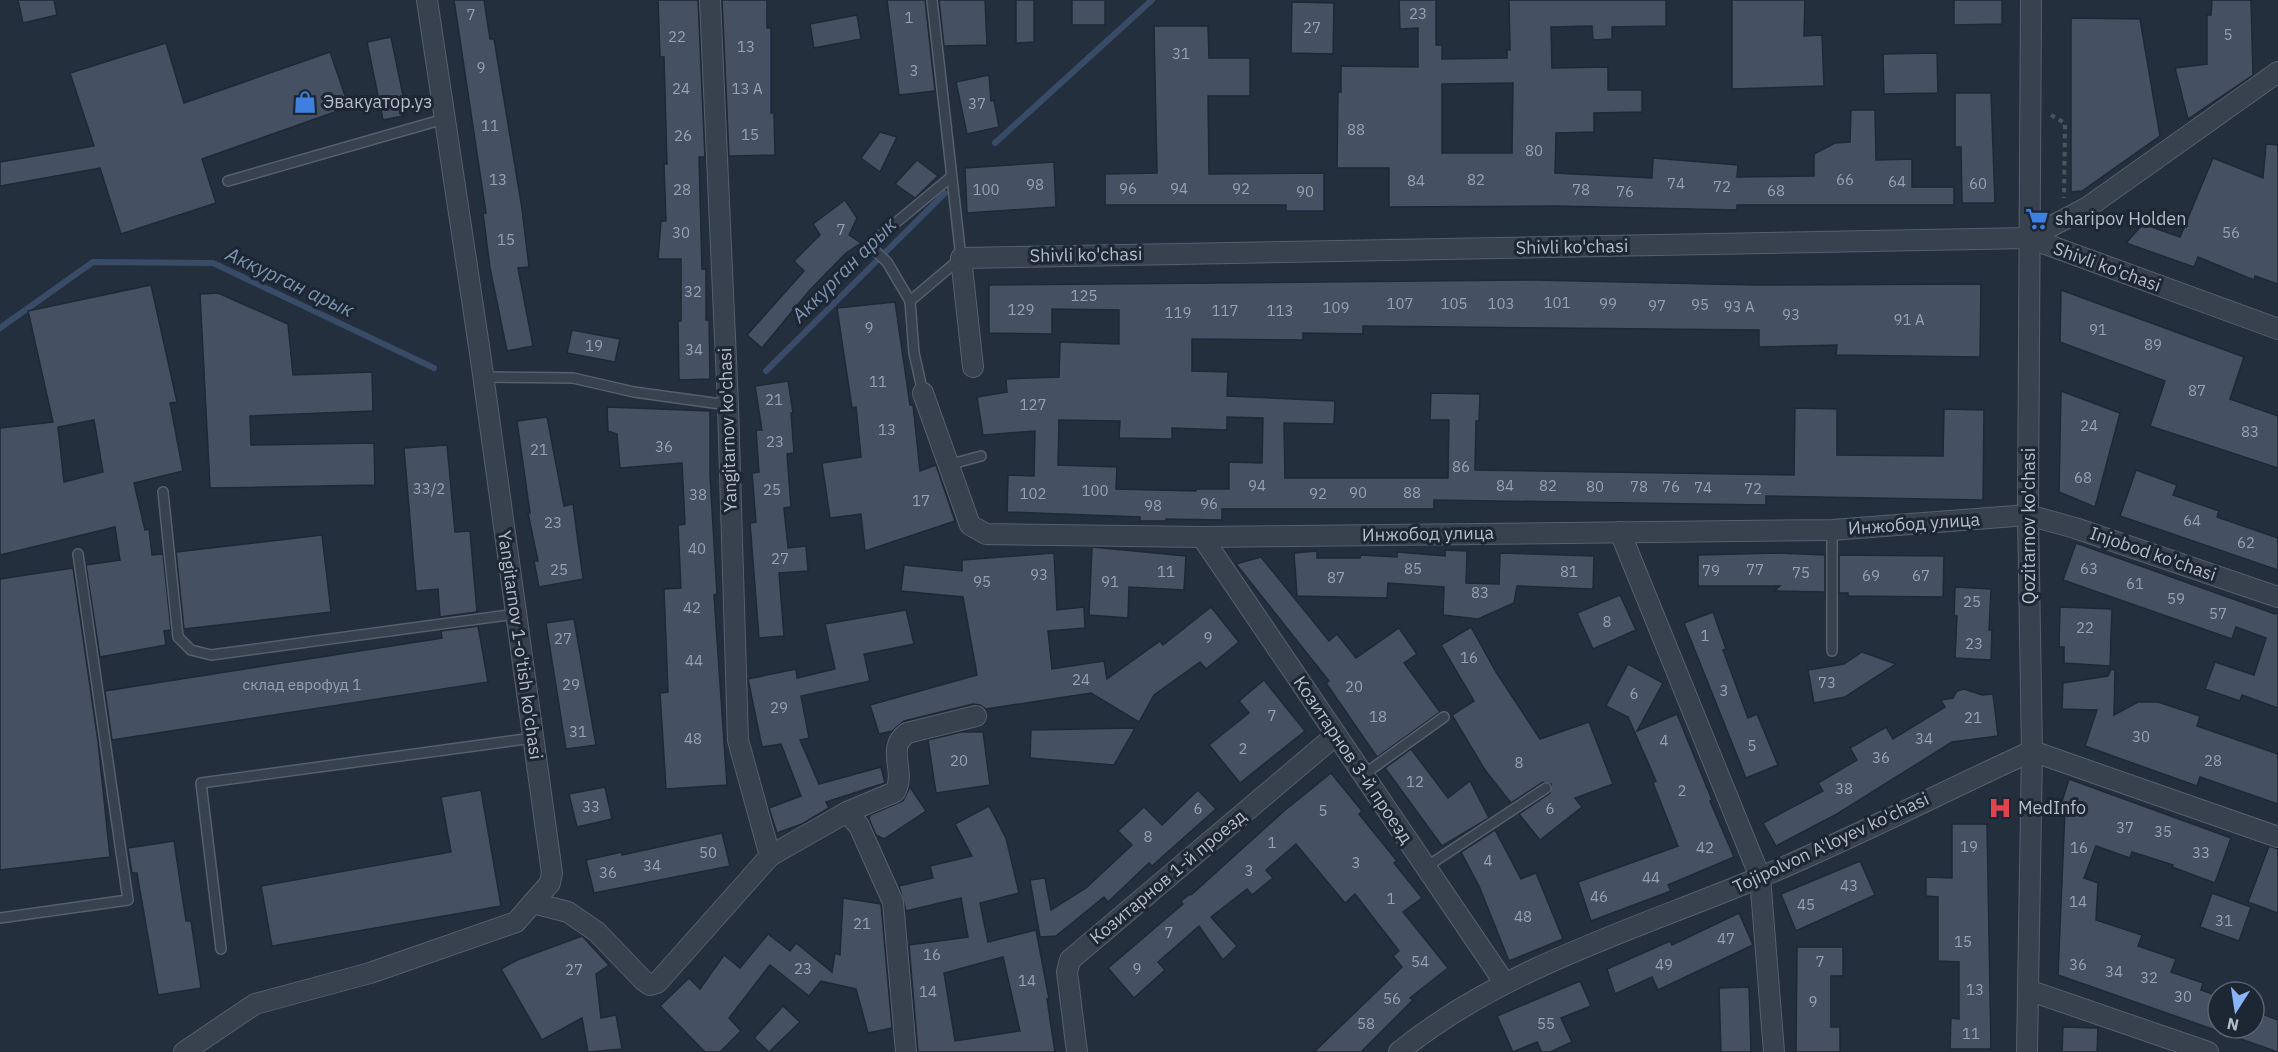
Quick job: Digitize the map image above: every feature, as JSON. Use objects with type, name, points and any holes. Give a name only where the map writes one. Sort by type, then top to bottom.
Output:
[{"type":"street","name":"Yangitarnov 1-o'tish ko'chasi","points":[[184,1052],[255,1004],[370,973],[516,922],[550,883],[552,873],[483,377],[426,0]]},
{"type":"street","name":"Yangitarnov ko'chasi","points":[[710,0],[728,405],[738,740],[770,856]]},
{"type":"street","name":"Qozitarnov ko'chasi","points":[[2027,1052],[2032,751],[2028,515],[2031,0]]},
{"type":"street","points":[[2029,238],[2088,207],[2278,72]]},
{"type":"street","name":"Shivli ko'chasi","points":[[961,258],[2029,238],[2278,329]]},
{"type":"street","points":[[961,258],[973,367]]},
{"type":"street","name":"Инжобод улица","points":[[923,393],[970,525],[986,534],[1202,537],[1832,530],[2028,515]]},
{"type":"street","name":"Injobod ko'chasi","points":[[2028,515],[2075,528],[2278,597]]},
{"type":"street","points":[[1620,532],[1760,877],[1774,1052]]},
{"type":"street","name":"Козитарнов 3-й проезд","points":[[1202,537],[1504,982]]},
{"type":"street","points":[[532,903],[568,912],[597,932],[650,985],[657,984],[770,856],[847,812],[895,792],[899,781],[896,744],[901,738],[907,733],[976,716]]},
{"type":"street","name":"Козитарнов 1-й проезд","points":[[1077,1052],[1067,972],[1070,960],[1336,735]]},
{"type":"street","points":[[2032,751],[2278,837]]},
{"type":"street","name":"Tojipolvon A'loyev ko'chasi","points":[[1399,1052],[1417,1037],[1504,982],[1760,877],[2032,751]]},
{"type":"street","points":[[847,812],[859,826],[888,886],[895,911],[906,1052]]},
{"type":"street","points":[[2028,990],[2208,1052]]},
{"type":"lane","points":[[910,301],[961,258],[933,0]]},
{"type":"lane","points":[[228,181],[444,118]]},
{"type":"lane","points":[[923,393],[914,353],[910,301],[886,262],[869,245],[951,177]]},
{"type":"lane","points":[[483,377],[573,378],[634,392],[728,405]]},
{"type":"lane","points":[[948,465],[981,456]]},
{"type":"lane","points":[[163,492],[178,637],[191,650],[211,656],[516,614]]},
{"type":"lane","points":[[1832,530],[1832,651]]},
{"type":"lane","points":[[0,918],[128,900],[78,554]]},
{"type":"lane","points":[[1363,775],[1444,717]]},
{"type":"lane","points":[[221,949],[201,783],[533,738]]},
{"type":"lane","points":[[1426,867],[1546,788]]},
{"type":"path","points":[[2051,104],[2051,115],[2065,123],[2064,208]]},
{"type":"building","points":[[18,0],[54,0],[57,15],[23,23]]},
{"type":"building","points":[[454,0],[484,0],[490,39],[494,39],[522,209],[529,267],[518,268],[533,346],[507,351],[490,268],[483,213],[486,213]]},
{"type":"building","points":[[658,0],[698,0],[705,157],[699,157],[702,269],[706,269],[706,320],[709,320],[710,379],[679,380],[678,321],[681,321],[681,259],[658,259],[661,221],[666,221],[664,164],[667,164],[664,57],[660,57]]},
{"type":"building","points":[[722,0],[767,0],[767,28],[771,28],[771,113],[774,113],[775,155],[729,156]]},
{"type":"building","points":[[887,0],[925,0],[935,91],[899,95]]},
{"type":"building","points":[[939,0],[985,0],[987,45],[944,46]]},
{"type":"building","points":[[1016,0],[1034,0],[1034,42],[1016,43]]},
{"type":"building","points":[[1072,0],[1105,0],[1105,25],[1072,25]]},
{"type":"building","points":[[1399,0],[1436,0],[1436,45],[1442,45],[1442,59],[1507,58],[1507,50],[1510,50],[1509,0],[1666,0],[1666,26],[1612,27],[1612,39],[1593,40],[1592,26],[1551,27],[1552,68],[1608,67],[1608,90],[1642,90],[1642,112],[1594,113],[1594,132],[1556,133],[1555,173],[1652,178],[1653,158],[1738,165],[1737,177],[1814,176],[1814,154],[1835,143],[1850,142],[1851,110],[1875,110],[1876,160],[1912,159],[1912,187],[1954,187],[1954,205],[1737,205],[1737,210],[1555,206],[1389,207],[1389,168],[1337,168],[1338,92],[1341,92],[1341,66],[1418,67],[1418,28],[1400,29]],"holes":[[[1513,83],[1512,153],[1442,153],[1442,84]]]},
{"type":"building","points":[[1732,0],[1805,0],[1804,36],[1822,35],[1824,86],[1732,89]]},
{"type":"building","points":[[1954,0],[2002,0],[2002,24],[1954,25]]},
{"type":"building","points":[[2212,0],[2251,0],[2253,75],[2188,119],[2175,68],[2207,64],[2207,15],[2211,15]]},
{"type":"building","points":[[1292,2],[1334,3],[1333,54],[1291,53]]},
{"type":"building","points":[[857,15],[861,39],[814,48],[810,24]]},
{"type":"building","points":[[2071,18],[2140,19],[2160,136],[2082,191],[2071,192]]},
{"type":"building","points":[[1154,26],[1208,26],[1209,58],[1250,58],[1250,96],[1208,96],[1209,174],[1324,173],[1324,211],[1286,211],[1286,205],[1105,205],[1105,174],[1157,173]]},
{"type":"building","points":[[391,37],[407,115],[383,120],[367,42]]},
{"type":"building","points":[[166,43],[184,103],[330,52],[349,107],[202,159],[216,203],[121,234],[100,168],[0,186],[0,162],[94,146],[70,73]]},
{"type":"building","points":[[1937,53],[1938,93],[1884,94],[1883,54]]},
{"type":"building","points":[[989,75],[991,101],[994,100],[999,127],[967,134],[956,82]]},
{"type":"building","points":[[1955,93],[1991,93],[1995,203],[1962,203],[1961,147],[1955,147]]},
{"type":"building","points":[[880,132],[897,137],[880,172],[861,158]]},
{"type":"building","points":[[2266,144],[2278,145],[2278,284],[2255,276],[2254,280],[2198,257],[2194,267],[2126,243],[2143,224],[2180,237],[2213,158],[2263,178]]},
{"type":"building","points":[[917,160],[938,176],[915,198],[895,184]]},
{"type":"building","points":[[1054,162],[1056,207],[967,213],[965,168]]},
{"type":"building","points":[[845,200],[857,218],[849,235],[861,243],[846,253],[809,291],[762,348],[747,335],[804,271],[794,261],[820,235],[813,224]]},
{"type":"building","points":[[1534,280],[1755,285],[1981,284],[1980,357],[1836,355],[1837,345],[1759,347],[1759,330],[1363,326],[1363,334],[1303,333],[1303,340],[1192,339],[1192,371],[1228,372],[1227,396],[1335,401],[1334,424],[1284,423],[1285,478],[1448,478],[1449,420],[1430,420],[1431,393],[1480,394],[1479,421],[1476,421],[1475,470],[1794,475],[1795,408],[1837,409],[1837,455],[1943,456],[1944,409],[1984,410],[1983,500],[1766,496],[1766,505],[1434,500],[1434,509],[1222,509],[1222,520],[1166,519],[1166,521],[1140,521],[1140,517],[1007,512],[1008,475],[1034,476],[1035,431],[983,435],[977,397],[1007,392],[1006,379],[1059,377],[1060,342],[1119,344],[1119,310],[1052,309],[1052,334],[989,333],[989,285]],"holes":[[[1227,417],[1263,418],[1262,463],[1229,462],[1229,489],[1196,489],[1196,491],[1116,489],[1117,467],[1058,465],[1059,420],[1120,421],[1119,438],[1172,439],[1172,428],[1227,430]]]},
{"type":"building","points":[[151,285],[177,402],[170,403],[183,471],[134,483],[145,530],[149,529],[152,555],[163,554],[171,630],[164,631],[166,645],[100,657],[86,565],[120,560],[115,527],[0,555],[0,428],[53,422],[28,311]],"holes":[[[94,420],[103,472],[64,482],[58,427]]]},
{"type":"building","points":[[2061,290],[2244,357],[2230,399],[2278,416],[2278,468],[2150,426],[2165,381],[2060,342]]},
{"type":"building","points":[[218,293],[288,324],[293,375],[372,372],[373,411],[250,416],[251,445],[374,443],[375,485],[210,488],[200,294]]},
{"type":"building","points":[[895,302],[910,405],[913,405],[920,471],[936,465],[955,521],[865,551],[861,514],[830,518],[822,463],[861,457],[856,407],[852,408],[837,308]]},
{"type":"building","points":[[572,330],[620,339],[615,362],[567,353]]},
{"type":"building","points":[[788,381],[793,413],[791,413],[794,453],[787,454],[791,507],[784,508],[788,548],[806,546],[808,571],[779,573],[784,636],[759,638],[750,523],[756,522],[752,473],[759,472],[756,430],[762,430],[755,386]]},
{"type":"building","points":[[2061,391],[2120,413],[2095,507],[2059,492]]},
{"type":"building","points":[[607,407],[710,411],[710,475],[717,594],[714,595],[727,785],[666,789],[660,693],[668,692],[664,589],[681,588],[678,525],[685,524],[682,463],[620,468],[617,434],[608,431]]},
{"type":"building","points":[[547,417],[564,506],[573,504],[583,579],[539,587],[534,561],[538,561],[528,513],[530,513],[517,421]]},
{"type":"building","points":[[447,445],[455,532],[470,531],[477,612],[440,617],[438,589],[416,591],[404,448]]},
{"type":"building","points":[[2136,470],[2177,485],[2173,495],[2219,511],[2217,517],[2278,538],[2278,570],[2120,516]]},
{"type":"building","points":[[322,535],[331,612],[184,629],[176,552]]},
{"type":"building","points":[[2076,543],[2275,614],[2278,613],[2278,708],[2242,695],[2240,701],[2205,689],[2215,662],[2254,675],[2266,638],[2236,627],[2232,639],[2063,580]]},
{"type":"building","points":[[1092,547],[1186,556],[1184,590],[1129,587],[1128,618],[1089,615]]},
{"type":"building","points":[[1445,550],[1467,551],[1466,583],[1499,584],[1500,553],[1594,556],[1593,589],[1517,586],[1514,603],[1478,619],[1443,615],[1444,587],[1388,583],[1387,598],[1297,596],[1294,553],[1317,551],[1317,558],[1360,558],[1361,555],[1397,557],[1397,552],[1445,556]]},
{"type":"building","points":[[1054,553],[1057,610],[1084,607],[1085,628],[1048,631],[1052,669],[1104,661],[1107,679],[1160,641],[1163,645],[1211,607],[1239,642],[1206,669],[1200,662],[1154,695],[1139,722],[1091,693],[986,709],[973,704],[904,721],[892,731],[879,734],[870,705],[977,675],[963,597],[901,591],[904,565],[962,571],[962,560]]},
{"type":"building","points":[[1777,553],[1825,555],[1825,592],[1774,591],[1780,586],[1698,586],[1698,555]]},
{"type":"building","points":[[1839,555],[1944,556],[1943,597],[1848,596],[1848,593],[1839,593]]},
{"type":"building","points":[[1261,557],[1329,641],[1337,634],[1356,658],[1399,628],[1417,654],[1404,663],[1440,712],[1377,757],[1326,683],[1329,681],[1236,564]]},
{"type":"building","points":[[73,568],[98,742],[110,857],[0,870],[0,579]]},
{"type":"building","points":[[1955,587],[1991,589],[1989,630],[1992,630],[1991,660],[1955,658],[1957,616],[1954,616]]},
{"type":"building","points":[[1620,595],[1636,630],[1593,649],[1577,613]]},
{"type":"building","points":[[2060,607],[2112,609],[2110,666],[2064,663],[2064,647],[2059,647]]},
{"type":"building","points":[[906,610],[914,644],[864,654],[870,681],[801,696],[809,738],[800,740],[819,784],[881,767],[885,783],[826,802],[829,808],[802,824],[777,833],[769,808],[801,796],[781,744],[762,747],[748,679],[796,669],[797,678],[835,669],[825,624]]},
{"type":"building","points":[[1713,612],[1726,649],[1723,650],[1748,718],[1757,714],[1778,765],[1746,778],[1684,623]]},
{"type":"building","points":[[574,619],[596,745],[566,749],[546,623]]},
{"type":"building","points":[[478,626],[488,682],[112,740],[105,691],[442,638],[441,631]]},
{"type":"building","points":[[1471,627],[1496,672],[1540,739],[1589,722],[1613,784],[1575,798],[1582,807],[1540,840],[1519,814],[1550,793],[1551,784],[1543,782],[1511,803],[1485,770],[1452,715],[1474,701],[1441,645]]},
{"type":"building","points":[[1862,652],[1896,664],[1845,697],[1814,703],[1808,670],[1844,664]]},
{"type":"building","points":[[1628,664],[1663,683],[1637,731],[1677,714],[1734,857],[1668,885],[1671,891],[1591,921],[1578,882],[1678,846],[1653,783],[1656,781],[1628,717],[1606,706]]},
{"type":"building","points":[[2111,669],[2115,670],[2114,715],[2138,702],[2158,702],[2200,716],[2197,726],[2278,754],[2278,804],[2200,777],[2197,786],[2085,746],[2097,710],[2062,709],[2063,683],[2108,676]]},
{"type":"building","points":[[1264,680],[1305,731],[1240,783],[1209,745],[1249,713],[1239,701]]},
{"type":"building","points":[[1964,689],[1982,695],[1993,694],[1998,736],[1952,742],[1837,814],[1776,846],[1763,823],[1823,791],[1818,783],[1857,760],[1850,748],[1886,727],[1893,739],[1945,707],[1941,700],[1953,698],[1957,691]]},
{"type":"building","points":[[1135,728],[1114,765],[1030,758],[1031,730]]},
{"type":"building","points":[[961,732],[983,732],[990,785],[936,793],[928,740]]},
{"type":"building","points":[[1411,749],[1448,798],[1470,781],[1489,818],[1442,846],[1385,768]]},
{"type":"building","points":[[1331,773],[1362,811],[1359,814],[1397,861],[1394,863],[1422,898],[1403,912],[1448,968],[1410,998],[1413,1000],[1361,1052],[1314,1052],[1402,967],[1393,956],[1399,951],[1355,894],[1345,903],[1296,844],[1266,870],[1273,878],[1252,895],[1247,889],[1211,917],[1237,946],[1223,960],[1199,926],[1158,962],[1165,970],[1134,998],[1108,968],[1183,904],[1181,901],[1191,895],[1284,811]]},
{"type":"building","points":[[2069,779],[2231,838],[2215,883],[2172,867],[2173,865],[2132,852],[2130,858],[2096,846],[2084,878],[2098,883],[2096,920],[2142,935],[2138,946],[2176,959],[2171,972],[2203,983],[2201,990],[2206,992],[2206,1027],[2058,975],[2065,810],[2060,808]]},
{"type":"building","points":[[605,787],[612,819],[577,827],[569,794]]},
{"type":"building","points":[[910,787],[926,811],[884,839],[876,835],[869,819],[870,815],[903,801]]},
{"type":"building","points":[[481,790],[501,906],[272,946],[261,886],[451,852],[441,797]]},
{"type":"building","points":[[1198,790],[1216,809],[1152,866],[1149,863],[1108,902],[1104,897],[1056,936],[1040,937],[1030,880],[1045,878],[1051,910],[1086,888],[1132,845],[1118,831],[1144,807],[1162,825]]},
{"type":"building","points":[[989,806],[1006,838],[1019,893],[980,903],[988,942],[1036,930],[1049,999],[1047,999],[1055,1052],[918,1052],[909,945],[968,937],[961,898],[906,911],[899,886],[933,878],[930,866],[972,856],[955,824]],"holes":[[[1003,957],[1020,1031],[955,1041],[944,973]]]},
{"type":"building","points":[[1952,824],[1987,824],[1991,1049],[1950,1049],[1951,1018],[1959,1019],[1959,962],[1938,961],[1938,897],[1926,896],[1926,877],[1952,878]]},
{"type":"building","points":[[1495,830],[1521,879],[1536,873],[1563,939],[1509,961],[1479,886],[1461,852]]},
{"type":"building","points":[[722,833],[730,866],[594,893],[586,860],[622,852],[622,855]]},
{"type":"building","points":[[174,841],[186,921],[191,921],[201,988],[158,995],[137,873],[132,873],[128,848]]},
{"type":"building","points":[[2269,846],[2278,849],[2278,913],[2248,902]]},
{"type":"building","points":[[1860,861],[1875,895],[1796,931],[1781,894]]},
{"type":"building","points":[[2212,893],[2251,907],[2239,941],[2200,927]]},
{"type":"building","points":[[843,898],[881,904],[892,1028],[868,1033],[856,989],[821,981],[809,996],[770,965],[729,1018],[741,1031],[720,1052],[705,1052],[660,1006],[689,978],[700,989],[724,955],[740,968],[768,934],[790,951],[796,943],[832,972],[835,953],[840,955]]},
{"type":"building","points":[[1739,913],[1753,945],[1658,990],[1652,977],[1615,994],[1607,969],[1670,941],[1672,945]]},
{"type":"building","points":[[582,936],[609,965],[596,974],[601,1018],[616,1015],[622,1049],[588,1052],[582,1018],[542,1040],[501,969],[517,960]]},
{"type":"building","points":[[1797,947],[1843,947],[1843,976],[1831,976],[1831,1027],[1840,1027],[1840,1052],[1796,1052]]},
{"type":"building","points":[[1580,981],[1591,1006],[1561,1018],[1572,1042],[1550,1052],[1542,1052],[1537,1042],[1513,1052],[1497,1016]]},
{"type":"building","points":[[1749,987],[1751,1052],[1721,1052],[1719,988]]},
{"type":"building","points":[[783,1006],[800,1022],[769,1052],[754,1038]]},
{"type":"building","points":[[2266,1016],[2278,1020],[2278,1052],[2244,1040],[2266,1040]]},
{"type":"building","points":[[2063,1027],[2098,1028],[2097,1052],[2062,1052]]},
{"type":"waterway","name":"Аккурган арык","points":[[995,143],[1152,0]]},
{"type":"waterway","name":"Аккурган арык","points":[[766,371],[945,193]]},
{"type":"waterway","name":"Аккурган арык","points":[[0,328],[93,262],[213,263],[434,368]]},
{"type":"place","name":"Эвакуатор.уз","points":[[305,102]]},
{"type":"place","name":"sharipov Holden","points":[[2037,219]]},
{"type":"place","name":"MedInfo","points":[[2000,808]]}]
